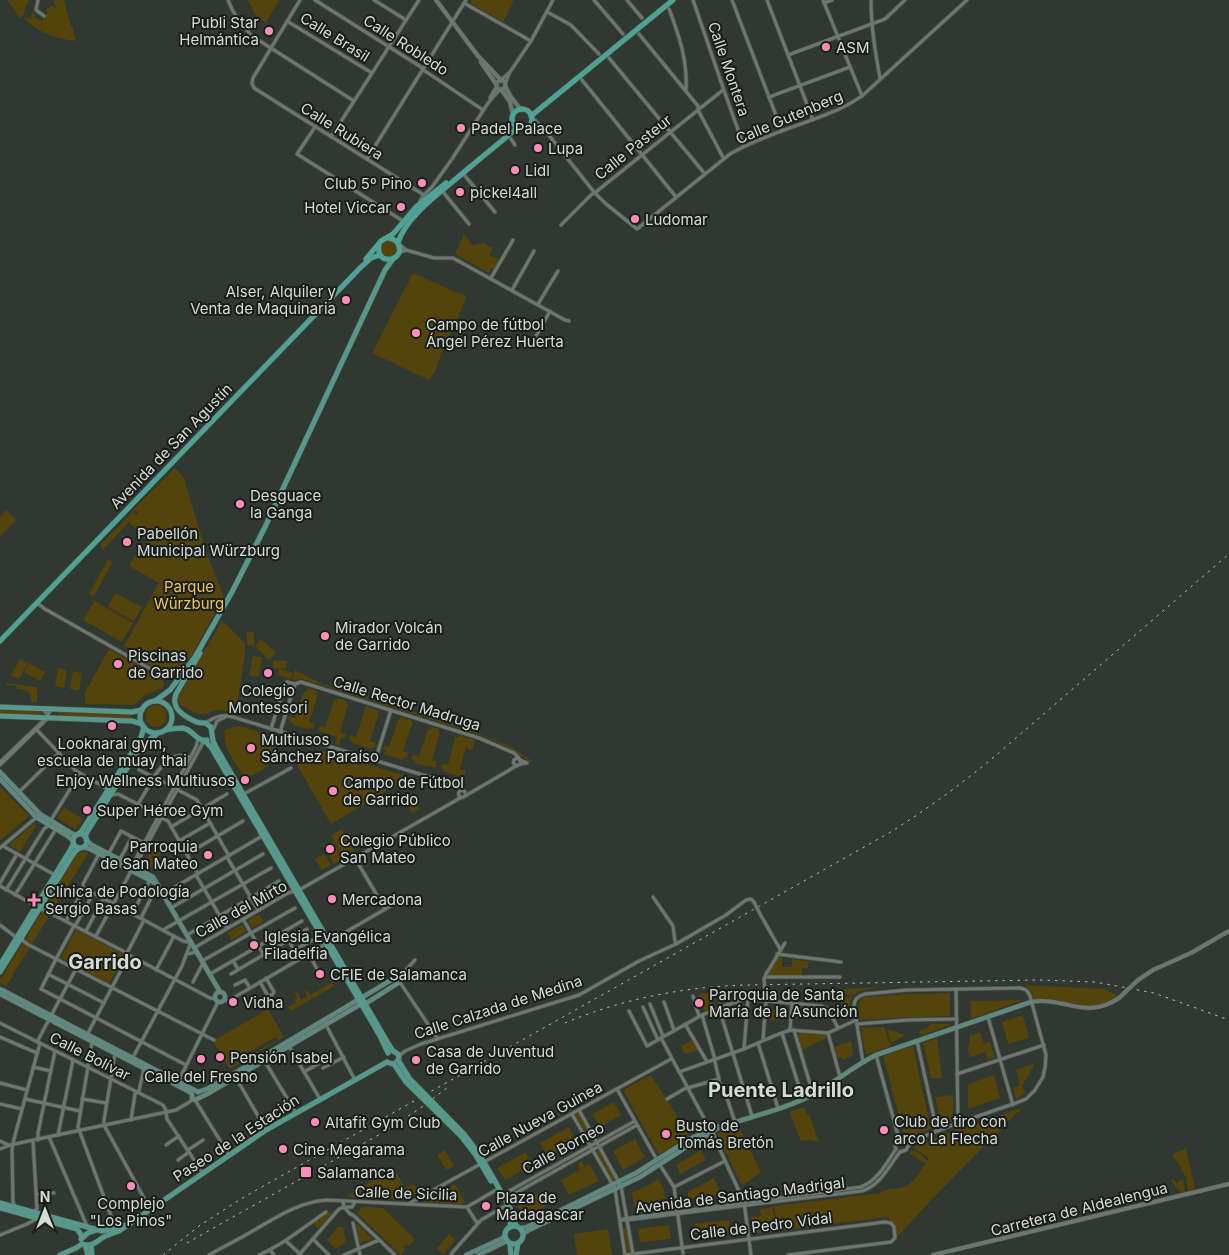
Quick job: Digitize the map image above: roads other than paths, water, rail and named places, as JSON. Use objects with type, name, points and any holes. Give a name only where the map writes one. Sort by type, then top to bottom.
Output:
[{"type":"highway","points":[[533,118],[525,110],[521,110],[513,114],[512,120],[517,128],[527,128],[533,118],[673,0]]},
{"type":"highway","points":[[477,161],[419,204],[393,234],[384,239],[378,248],[382,257],[393,259],[398,255],[400,237],[419,212],[517,128]]},
{"type":"highway","points":[[388,238],[395,240],[398,244]]},
{"type":"highway","name":"Avenida de San Agustín","points":[[360,268],[379,245]]},
{"type":"highway","name":"Avenida de San Agustín","points":[[0,641],[360,268],[371,258],[382,257]]},
{"type":"main road","points":[[382,257],[385,270]]},
{"type":"main road","points":[[0,972],[38,907],[72,855],[86,844],[87,832],[141,737],[143,726],[140,714],[142,710],[147,704],[155,701],[170,690],[195,656],[248,563],[385,270],[393,259]]},
{"type":"main road","points":[[192,720],[177,709],[174,702],[205,641]]},
{"type":"main road","points":[[166,730],[172,721],[173,696],[201,652]]},
{"type":"main road","points":[[155,701],[165,704],[171,710],[192,720],[208,724],[215,745],[241,795]]},
{"type":"main road","points":[[0,706],[132,712],[142,710]]},
{"type":"main road","points":[[0,716],[132,720],[150,732],[158,733]]},
{"type":"main road","points":[[196,736],[195,728],[202,723]]},
{"type":"main road","points":[[38,907],[72,847],[74,837],[81,832],[109,792],[115,787],[145,743],[158,733],[183,728],[205,741],[212,748],[241,795],[395,1056],[406,1082],[462,1134],[504,1197],[523,1234]]},
{"type":"main road","points":[[205,741],[210,738],[212,732]]},
{"type":"main road","points":[[0,772],[38,815]]},
{"type":"main road","points":[[0,779],[38,815],[71,833],[81,834],[92,845],[108,856],[133,868]]},
{"type":"main road","points":[[50,823],[69,837],[75,846],[120,859],[156,883],[220,992],[224,994],[225,1001],[217,1001],[216,995],[220,992]]},
{"type":"main road","points":[[0,965],[19,938]]},
{"type":"main road","points":[[0,989],[177,1083],[196,1096],[209,1093],[235,1075],[362,1001],[396,985],[404,972]]},
{"type":"main road","points":[[286,1045],[326,1024],[362,1001],[377,987],[398,980]]},
{"type":"main road","points":[[0,994],[50,1017]]},
{"type":"main road","points":[[516,1255],[518,1243],[521,1241],[523,1234],[529,1230],[620,1184],[636,1173],[659,1163],[710,1130],[803,1099],[876,1055],[1032,1002]]},
{"type":"main road","points":[[87,1036],[92,1042],[177,1083]]},
{"type":"main road","points":[[395,1056],[390,1064],[386,1062],[385,1057],[395,1056]]},
{"type":"main road","name":"Paseo de la Estación","points":[[92,1245],[118,1231],[266,1130],[386,1062]]},
{"type":"main road","points":[[466,1255],[501,1239],[510,1227],[511,1218],[483,1163]]},
{"type":"main road","points":[[510,1227],[527,1227],[614,1187]]},
{"type":"main road","points":[[0,1204],[100,1230],[103,1236],[101,1239]]},
{"type":"main road","points":[[0,1208],[77,1229],[82,1236],[80,1240],[90,1255]]},
{"type":"main road","name":"Paseo de la Estación","points":[[82,1236],[127,1224]]},
{"type":"main road","points":[[505,1236],[509,1242],[511,1255]]},
{"type":"main road","points":[[478,1255],[509,1242],[518,1243]]},
{"type":"main road","points":[[60,1255],[83,1245],[92,1245],[90,1255]]},
{"type":"street","points":[[38,0],[36,10],[44,16]]},
{"type":"street","points":[[228,0],[234,14],[252,36],[354,101]]},
{"type":"street","points":[[271,48],[300,0]]},
{"type":"street","name":"Calle Robledo","points":[[315,0],[421,67],[483,110]]},
{"type":"street","points":[[374,0],[406,20]]},
{"type":"street","points":[[331,137],[419,0]]},
{"type":"street","points":[[436,0],[501,87],[521,110]]},
{"type":"street","points":[[488,103],[531,42],[553,0]]},
{"type":"street","points":[[594,0],[623,34]]},
{"type":"street","points":[[627,0],[642,18]]},
{"type":"street","name":"Calle Montera","points":[[692,0],[744,146]]},
{"type":"street","points":[[732,0],[782,131]]},
{"type":"street","points":[[767,0],[813,120]]},
{"type":"street","points":[[832,0],[823,1],[862,96]]},
{"type":"street","points":[[872,0],[871,24],[880,79]]},
{"type":"street","points":[[788,55],[885,19],[905,0]]},
{"type":"street","name":"Calle Gutenberg","points":[[594,192],[604,203],[637,229],[724,159],[744,146],[844,107],[862,96],[967,0]]},
{"type":"street","points":[[367,160],[465,2],[531,42]]},
{"type":"street","points":[[669,9],[683,51],[686,91]]},
{"type":"street","points":[[547,12],[571,25],[599,54]]},
{"type":"street","name":"Calle Brasil","points":[[287,21],[372,73]]},
{"type":"street","points":[[639,34],[698,106],[698,110],[724,159]]},
{"type":"street","name":"Calle Rubiera","points":[[271,48],[252,78],[254,88],[424,195]]},
{"type":"street","points":[[478,56],[501,80]]},
{"type":"street","points":[[609,58],[705,174]]},
{"type":"street","points":[[769,97],[850,67]]},
{"type":"street","points":[[509,73],[498,81],[510,102],[513,114]]},
{"type":"street","points":[[582,80],[676,197]]},
{"type":"street","points":[[419,204],[424,195],[432,188],[483,110],[501,87]]},
{"type":"street","name":"Calle Pasteur","points":[[560,225],[590,194],[723,90]]},
{"type":"street","points":[[495,95],[505,96]]},
{"type":"street","points":[[533,118],[594,192]]},
{"type":"street","points":[[315,127],[297,154],[403,221]]},
{"type":"street","points":[[511,140],[515,145]]},
{"type":"street","points":[[465,176],[495,212]]},
{"type":"street","points":[[443,192],[469,224]]},
{"type":"street","points":[[491,278],[513,240]]},
{"type":"street","points":[[398,244],[406,250],[434,258],[453,258],[569,321]]},
{"type":"street","points":[[399,252],[406,250]]},
{"type":"street","points":[[512,290],[534,251]]},
{"type":"street","points":[[538,304],[558,271]]},
{"type":"street","points":[[535,338],[550,311]]},
{"type":"street","points":[[37,603],[44,609],[163,676]]},
{"type":"street","points":[[271,729],[285,684],[289,682],[295,684],[280,732]]},
{"type":"street","name":"Calle Rector Madruga","points":[[295,684],[304,683],[479,738],[517,755],[518,762],[511,768],[477,788],[463,793]]},
{"type":"street","points":[[42,708],[47,716]]},
{"type":"street","points":[[0,764],[37,730],[52,709]]},
{"type":"street","points":[[375,761],[391,710]]},
{"type":"street","points":[[0,764],[47,716]]},
{"type":"street","points":[[202,723],[216,716],[233,717],[459,786],[463,793],[459,796],[458,794],[451,803]]},
{"type":"street","points":[[212,732],[217,721],[227,716]]},
{"type":"street","points":[[37,730],[80,774],[109,792],[118,794],[158,815]]},
{"type":"street","points":[[133,868],[158,815],[197,746],[196,736]]},
{"type":"street","points":[[96,936],[178,790],[201,745],[205,741]]},
{"type":"street","points":[[19,792],[59,753]]},
{"type":"street","points":[[138,804],[162,764],[171,758],[190,757]]},
{"type":"street","points":[[241,795],[291,768]]},
{"type":"street","points":[[139,770],[175,786]]},
{"type":"street","points":[[6,890],[80,774]]},
{"type":"street","points":[[451,784],[458,794]]},
{"type":"street","points":[[115,787],[118,794]]},
{"type":"street","points":[[178,790],[197,800],[258,910]]},
{"type":"street","name":"Calle del Mirto","points":[[187,954],[258,910],[288,893],[297,891],[451,803],[463,793]]},
{"type":"street","points":[[171,827],[227,794]]},
{"type":"street","points":[[38,815],[2,847],[55,875]]},
{"type":"street","points":[[162,818],[171,827],[227,928]]},
{"type":"street","points":[[186,854],[243,821]]},
{"type":"street","points":[[179,841],[210,823]]},
{"type":"street","points":[[15,895],[56,829]]},
{"type":"street","points":[[108,856],[121,831],[144,843]]},
{"type":"street","points":[[163,894],[264,835]]},
{"type":"street","points":[[120,859],[132,837]]},
{"type":"street","points":[[18,854],[0,885],[6,890],[217,1001],[177,1083]]},
{"type":"street","points":[[66,921],[84,888],[83,884],[100,854]]},
{"type":"street","points":[[172,908],[263,854]]},
{"type":"street","points":[[355,858],[385,909]]},
{"type":"street","points":[[163,930],[271,868]]},
{"type":"street","points":[[84,888],[188,942],[189,939],[220,916],[279,881]]},
{"type":"street","points":[[132,914],[156,883]]},
{"type":"street","points":[[87,1036],[128,954],[155,890],[156,883]]},
{"type":"street","points":[[93,894],[41,988],[186,1065]]},
{"type":"street","points":[[653,897],[673,926],[676,943]]},
{"type":"street","points":[[225,1001],[404,898]]},
{"type":"street","points":[[86,931],[103,899]]},
{"type":"street","name":"Calle Calzada de Medina","points":[[395,1056],[438,1038],[578,995],[726,915],[746,900],[752,901],[780,949]]},
{"type":"street","points":[[193,982],[203,962],[294,908]]},
{"type":"street","points":[[243,919],[263,954]]},
{"type":"street","points":[[210,974],[302,921]]},
{"type":"street","points":[[0,925],[23,942],[214,1040]]},
{"type":"street","points":[[231,974],[307,929]]},
{"type":"street","points":[[1032,1002],[1049,1000],[1075,1007],[1091,1008],[1103,1006],[1119,998],[1138,980],[1153,970],[1191,953],[1229,931]]},
{"type":"street","points":[[284,932],[299,959]]},
{"type":"street","points":[[156,970],[174,936]]},
{"type":"street","points":[[132,1060],[187,954],[189,939]]},
{"type":"street","points":[[294,950],[313,940]]},
{"type":"street","points":[[758,1000],[765,990],[764,978],[785,943]]},
{"type":"street","points":[[309,954],[317,969]]},
{"type":"street","points":[[777,954],[841,962]]},
{"type":"street","points":[[404,972],[416,960]]},
{"type":"street","points":[[233,961],[238,969]]},
{"type":"street","points":[[15,1207],[13,1202],[11,1145],[37,1053],[38,1043],[76,969]]},
{"type":"street","points":[[200,971],[207,969]]},
{"type":"street","points":[[48,974],[104,1003]]},
{"type":"street","points":[[764,978],[840,977]]},
{"type":"street","points":[[260,982],[267,995],[274,994],[266,978]]},
{"type":"street","points":[[235,985],[245,980],[250,988]]},
{"type":"street","points":[[398,980],[438,1038]]},
{"type":"street","points":[[863,1062],[854,1006],[856,998],[865,994],[907,990],[956,989],[1020,988],[1027,991],[1044,1045],[1046,1062],[1043,1078],[1032,1094],[1013,1104],[911,1141],[899,1139]]},
{"type":"street","points":[[956,989],[958,1123]]},
{"type":"street","points":[[693,996],[719,1079],[735,1122]]},
{"type":"street","points":[[744,1049],[748,999]]},
{"type":"street","points":[[629,1011],[647,1046],[700,1016],[748,999],[818,1005],[828,1010],[838,1028]]},
{"type":"street","points":[[763,1040],[766,1001]]},
{"type":"street","points":[[664,1002],[674,1030]]},
{"type":"street","points":[[792,1003],[792,1030],[797,1038],[813,1094]]},
{"type":"street","points":[[650,1004],[661,1038]]},
{"type":"street","points":[[643,1007],[710,1130],[744,1204],[751,1255]]},
{"type":"street","points":[[719,1008],[752,1116]]},
{"type":"street","points":[[988,1016],[1013,1104]]},
{"type":"street","points":[[679,1072],[792,1030],[828,1034],[838,1028],[856,1022],[957,1019]]},
{"type":"street","name":"Calle Bolívar","points":[[0,1023],[163,1105],[166,1112]]},
{"type":"street","points":[[326,1024],[356,1080]]},
{"type":"street","points":[[685,1024],[706,1060]]},
{"type":"street","points":[[797,1038],[800,1030]]},
{"type":"street","points":[[782,1033],[803,1099]]},
{"type":"street","points":[[828,1034],[840,1077]]},
{"type":"street","points":[[0,1037],[37,1053]]},
{"type":"street","points":[[917,1041],[937,1131]]},
{"type":"street","points":[[92,1042],[78,1127],[114,1228]]},
{"type":"street","points":[[758,1043],[778,1108]]},
{"type":"street","points":[[286,1045],[320,1100]]},
{"type":"street","points":[[957,1074],[1044,1045]]},
{"type":"street","points":[[33,1212],[37,1209],[36,1140],[55,1051]]},
{"type":"street","points":[[115,1054],[104,1125],[150,1209]]},
{"type":"street","points":[[876,1055],[899,1139]]},
{"type":"street","points":[[323,1068],[344,1057]]},
{"type":"street","name":"Calle Nueva Guinea","points":[[408,1204],[671,1058]]},
{"type":"street","points":[[262,1059],[296,1113]]},
{"type":"street","points":[[58,1135],[73,1060]]},
{"type":"street","points":[[304,1072],[318,1064]]},
{"type":"street","points":[[33,1067],[51,1071]]},
{"type":"street","points":[[131,1120],[136,1092],[139,1092],[144,1068]]},
{"type":"street","points":[[235,1075],[266,1130]]},
{"type":"street","points":[[667,1099],[684,1089],[719,1079]]},
{"type":"street","points":[[0,1083],[27,1090]]},
{"type":"street","points":[[617,1089],[674,1188],[684,1253]]},
{"type":"street","points":[[11,1145],[2,1142],[2,1149],[11,1145],[176,1110],[196,1096],[229,1155]]},
{"type":"street","points":[[24,1099],[80,1111]]},
{"type":"street","points":[[82,1099],[106,1103]]},
{"type":"street","points":[[0,1104],[22,1109]]},
{"type":"street","points":[[579,1110],[620,1184],[633,1254]]},
{"type":"street","points":[[166,1112],[167,1119],[202,1172]]},
{"type":"street","points":[[572,1114],[614,1187],[625,1255]]},
{"type":"street","name":"Calle Borneo","points":[[592,1148],[597,1142],[636,1123]]},
{"type":"street","name":"Calle Borneo","points":[[504,1197],[592,1148],[599,1147],[636,1123]]},
{"type":"street","points":[[166,1145],[179,1136]]},
{"type":"street","points":[[49,1137],[88,1227]]},
{"type":"street","points":[[899,1139],[894,1145],[900,1152],[904,1151],[911,1141]]},
{"type":"street","points":[[178,1160],[203,1140]]},
{"type":"street","points":[[905,1140],[908,1146]]},
{"type":"street","name":"Avenida de Santiago Madrigal","points":[[744,1204],[861,1187],[879,1175],[896,1149]]},
{"type":"street","name":"Avenida de Santiago Madrigal","points":[[620,1220],[866,1190],[882,1179],[900,1152]]},
{"type":"street","points":[[674,1188],[725,1161]]},
{"type":"street","name":"Carretera de Aldealengua","points":[[933,1255],[1229,1184]]},
{"type":"street","points":[[477,1224],[467,1207],[496,1190]]},
{"type":"street","points":[[36,1194],[54,1193]]},
{"type":"street","points":[[419,1198],[419,1205]]},
{"type":"street","name":"Calle de Sicilia","points":[[209,1255],[279,1215],[296,1207],[318,1201],[467,1207]]},
{"type":"street","points":[[343,1202],[344,1207],[350,1214],[395,1255]]},
{"type":"street","points":[[353,1215],[352,1207],[355,1202]]},
{"type":"street","points":[[451,1255],[481,1220],[505,1206]]},
{"type":"street","points":[[286,1240],[300,1255],[339,1209],[352,1207]]},
{"type":"street","points":[[259,1255],[286,1240],[326,1212]]},
{"type":"street","points":[[0,1235],[38,1218]]},
{"type":"street","name":"Calle de Pedro Vidal","points":[[625,1255],[885,1222],[892,1224],[895,1231],[895,1238],[891,1242],[788,1255]]},
{"type":"street","points":[[353,1223],[360,1255]]},
{"type":"street","points":[[313,1239],[329,1255]]},
{"type":"street","points":[[344,1255],[379,1240]]},
{"type":"street","points":[[270,1250],[274,1255]]},
{"type":"railway","points":[[163,1255],[199,1226],[244,1197],[903,824],[943,797],[994,757],[1229,554]]},
{"type":"railway","points":[[565,1023],[608,1007],[653,996],[699,988],[745,985],[1039,980],[1095,982],[1154,993],[1229,1020]]},
{"type":"railway","points":[[187,1243],[382,1133],[447,1088]]},
{"type":"place","name":"Publi Star Helmántica","points":[[269,31]]},
{"type":"place","name":"ASM","points":[[826,47]]},
{"type":"place","name":"Padel Palace","points":[[461,128]]},
{"type":"place","name":"Lupa","points":[[538,148]]},
{"type":"place","name":"Lidl","points":[[515,170]]},
{"type":"place","name":"Club 5º Pino","points":[[422,183]]},
{"type":"place","name":"pickel4all","points":[[460,192]]},
{"type":"place","name":"Hotel Viccar","points":[[401,207]]},
{"type":"place","name":"Ludomar","points":[[635,219]]},
{"type":"place","name":"Alser, Alquiler y Venta de Maquinaria","points":[[346,300]]},
{"type":"place","name":"Campo de fútbol Ángel Pérez Huerta","points":[[416,333]]},
{"type":"place","name":"Desguace la Ganga","points":[[240,504]]},
{"type":"place","name":"Pabellón Municipal Würzburg","points":[[127,542]]},
{"type":"place","name":"Mirador Volcán de Garrido","points":[[325,636]]},
{"type":"place","name":"Piscinas de Garrido","points":[[118,664]]},
{"type":"place","name":"Colegio Montessori","points":[[268,673]]},
{"type":"place","name":"Looknarai gym, escuela de muay thai","points":[[112,726]]},
{"type":"place","name":"Multiusos Sánchez Paraíso","points":[[251,748]]},
{"type":"place","name":"Enjoy Wellness Multiusos","points":[[245,780]]},
{"type":"place","name":"Campo de Fútbol de Garrido","points":[[333,791]]},
{"type":"place","name":"Super Héroe Gym","points":[[87,810]]},
{"type":"place","name":"Colegio Público San Mateo","points":[[330,849]]},
{"type":"place","name":"Parroquia de San Mateo","points":[[208,855]]},
{"type":"place","name":"Mercadona","points":[[332,899]]},
{"type":"place","name":"Clínica de Podología Sergio Basas","points":[[34,900]]},
{"type":"place","name":"Iglesia Evangélica Filadelfia","points":[[254,945]]},
{"type":"place","name":"CFIE de Salamanca","points":[[320,974]]},
{"type":"place","name":"Vidha","points":[[233,1002]]},
{"type":"place","name":"Parroquia de Santa María de la Asunción","points":[[699,1003]]},
{"type":"place","name":"Pensión Isabel","points":[[220,1057]]},
{"type":"place","name":"Calle del Fresno","points":[[201,1059]]},
{"type":"place","name":"Casa de Juventud de Garrido","points":[[416,1060]]},
{"type":"place","name":"Altafit Gym Club","points":[[315,1122]]},
{"type":"place","name":"Club de tiro con arco La Flecha","points":[[884,1130]]},
{"type":"place","name":"Busto de Tomás Bretón","points":[[666,1134]]},
{"type":"place","name":"Cine Megarama","points":[[283,1149]]},
{"type":"place","name":"Salamanca","points":[[306,1172]]},
{"type":"place","name":"Complejo \"Los Pinos\"","points":[[131,1186]]},
{"type":"place","name":"Plaza de Madagascar","points":[[486,1206]]},
{"type":"district","name":"Garrido","points":[[105,962]]},
{"type":"district","name":"Puente Ladrillo","points":[[781,1090]]},
{"type":"park label","name":"Parque Würzburg","points":[[189,594]]}]
